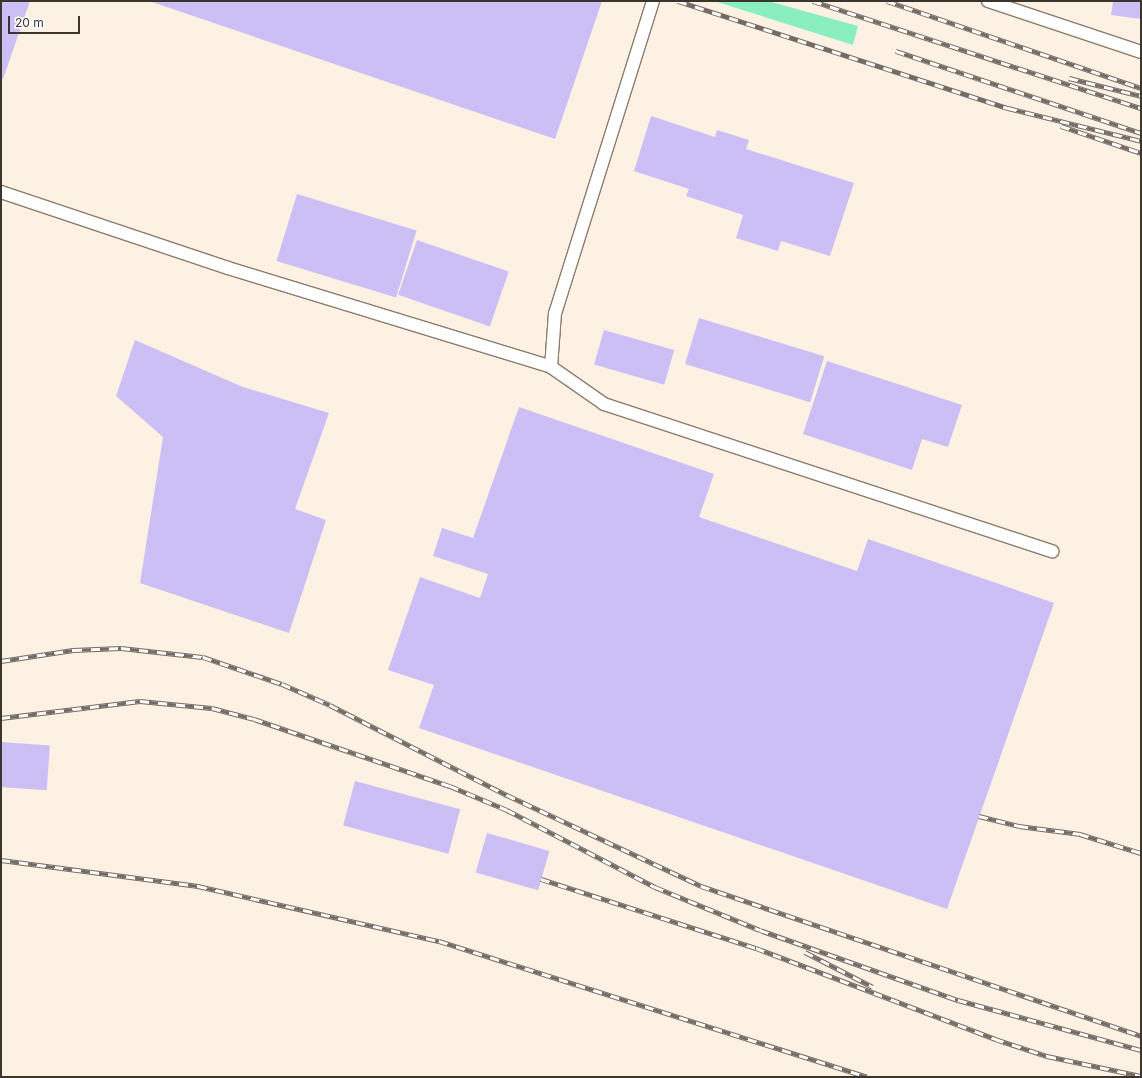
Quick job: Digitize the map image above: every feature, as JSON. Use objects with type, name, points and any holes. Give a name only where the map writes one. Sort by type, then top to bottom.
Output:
[{"type":"lane","points":[[551,367],[555,314],[653,1]]},
{"type":"lane","points":[[988,1],[1141,52]]},
{"type":"lane","points":[[1,192],[228,268],[551,367],[604,404],[1052,551]]},
{"type":"green space","points":[[714,1],[768,1],[858,26],[853,45]]},
{"type":"building","points":[[1,1],[30,1],[3,79],[1,79]]},
{"type":"building","points":[[149,1],[602,1],[555,139]]},
{"type":"building","points":[[1113,1],[1141,1],[1141,19],[1111,15]]},
{"type":"building","points":[[651,116],[715,137],[717,130],[749,140],[746,149],[854,183],[830,256],[781,241],[778,251],[736,238],[743,215],[686,196],[689,189],[634,171]]},
{"type":"building","points":[[297,194],[417,231],[396,297],[277,261]]},
{"type":"building","points":[[417,240],[509,272],[490,326],[398,295]]},
{"type":"building","points":[[699,318],[824,356],[810,402],[685,364]]},
{"type":"building","points":[[604,330],[674,350],[664,385],[594,365]]},
{"type":"building","points":[[135,340],[243,387],[329,413],[295,509],[326,520],[289,633],[140,583],[163,437],[116,396]]},
{"type":"building","points":[[827,361],[962,405],[948,447],[922,439],[912,470],[803,434]]},
{"type":"building","points":[[519,407],[714,474],[699,517],[857,571],[868,539],[1054,603],[947,909],[419,728],[434,685],[388,670],[420,577],[480,598],[488,574],[433,556],[442,528],[473,538]]},
{"type":"building","points":[[1,742],[50,745],[47,790],[1,787]]},
{"type":"building","points":[[355,781],[460,809],[448,854],[343,825]]},
{"type":"building","points":[[487,833],[549,851],[538,890],[476,872]]},
{"type":"railway","points":[[678,1],[1008,108],[1141,141]]},
{"type":"railway","points":[[813,1],[1141,108]]},
{"type":"railway","points":[[887,1],[1141,88]]},
{"type":"railway","points":[[896,51],[1141,133]]},
{"type":"railway","points":[[1069,78],[1141,96]]},
{"type":"railway","points":[[1061,126],[1141,153]]},
{"type":"railway","points":[[1,661],[73,650],[121,648],[203,657],[282,684],[330,705],[507,795],[701,886],[1141,1036]]},
{"type":"railway","points":[[1,718],[140,701],[212,708],[254,719],[450,786],[507,810],[655,887],[760,930],[958,1000],[1141,1050]]},
{"type":"railway","points":[[979,816],[1019,826],[1080,834],[1141,853]]},
{"type":"railway","points":[[1,860],[198,886],[439,941],[867,1077]]},
{"type":"railway","points":[[541,879],[756,948],[995,1039],[1047,1056],[1141,1076]]},
{"type":"railway","points":[[805,952],[873,987]]}]
